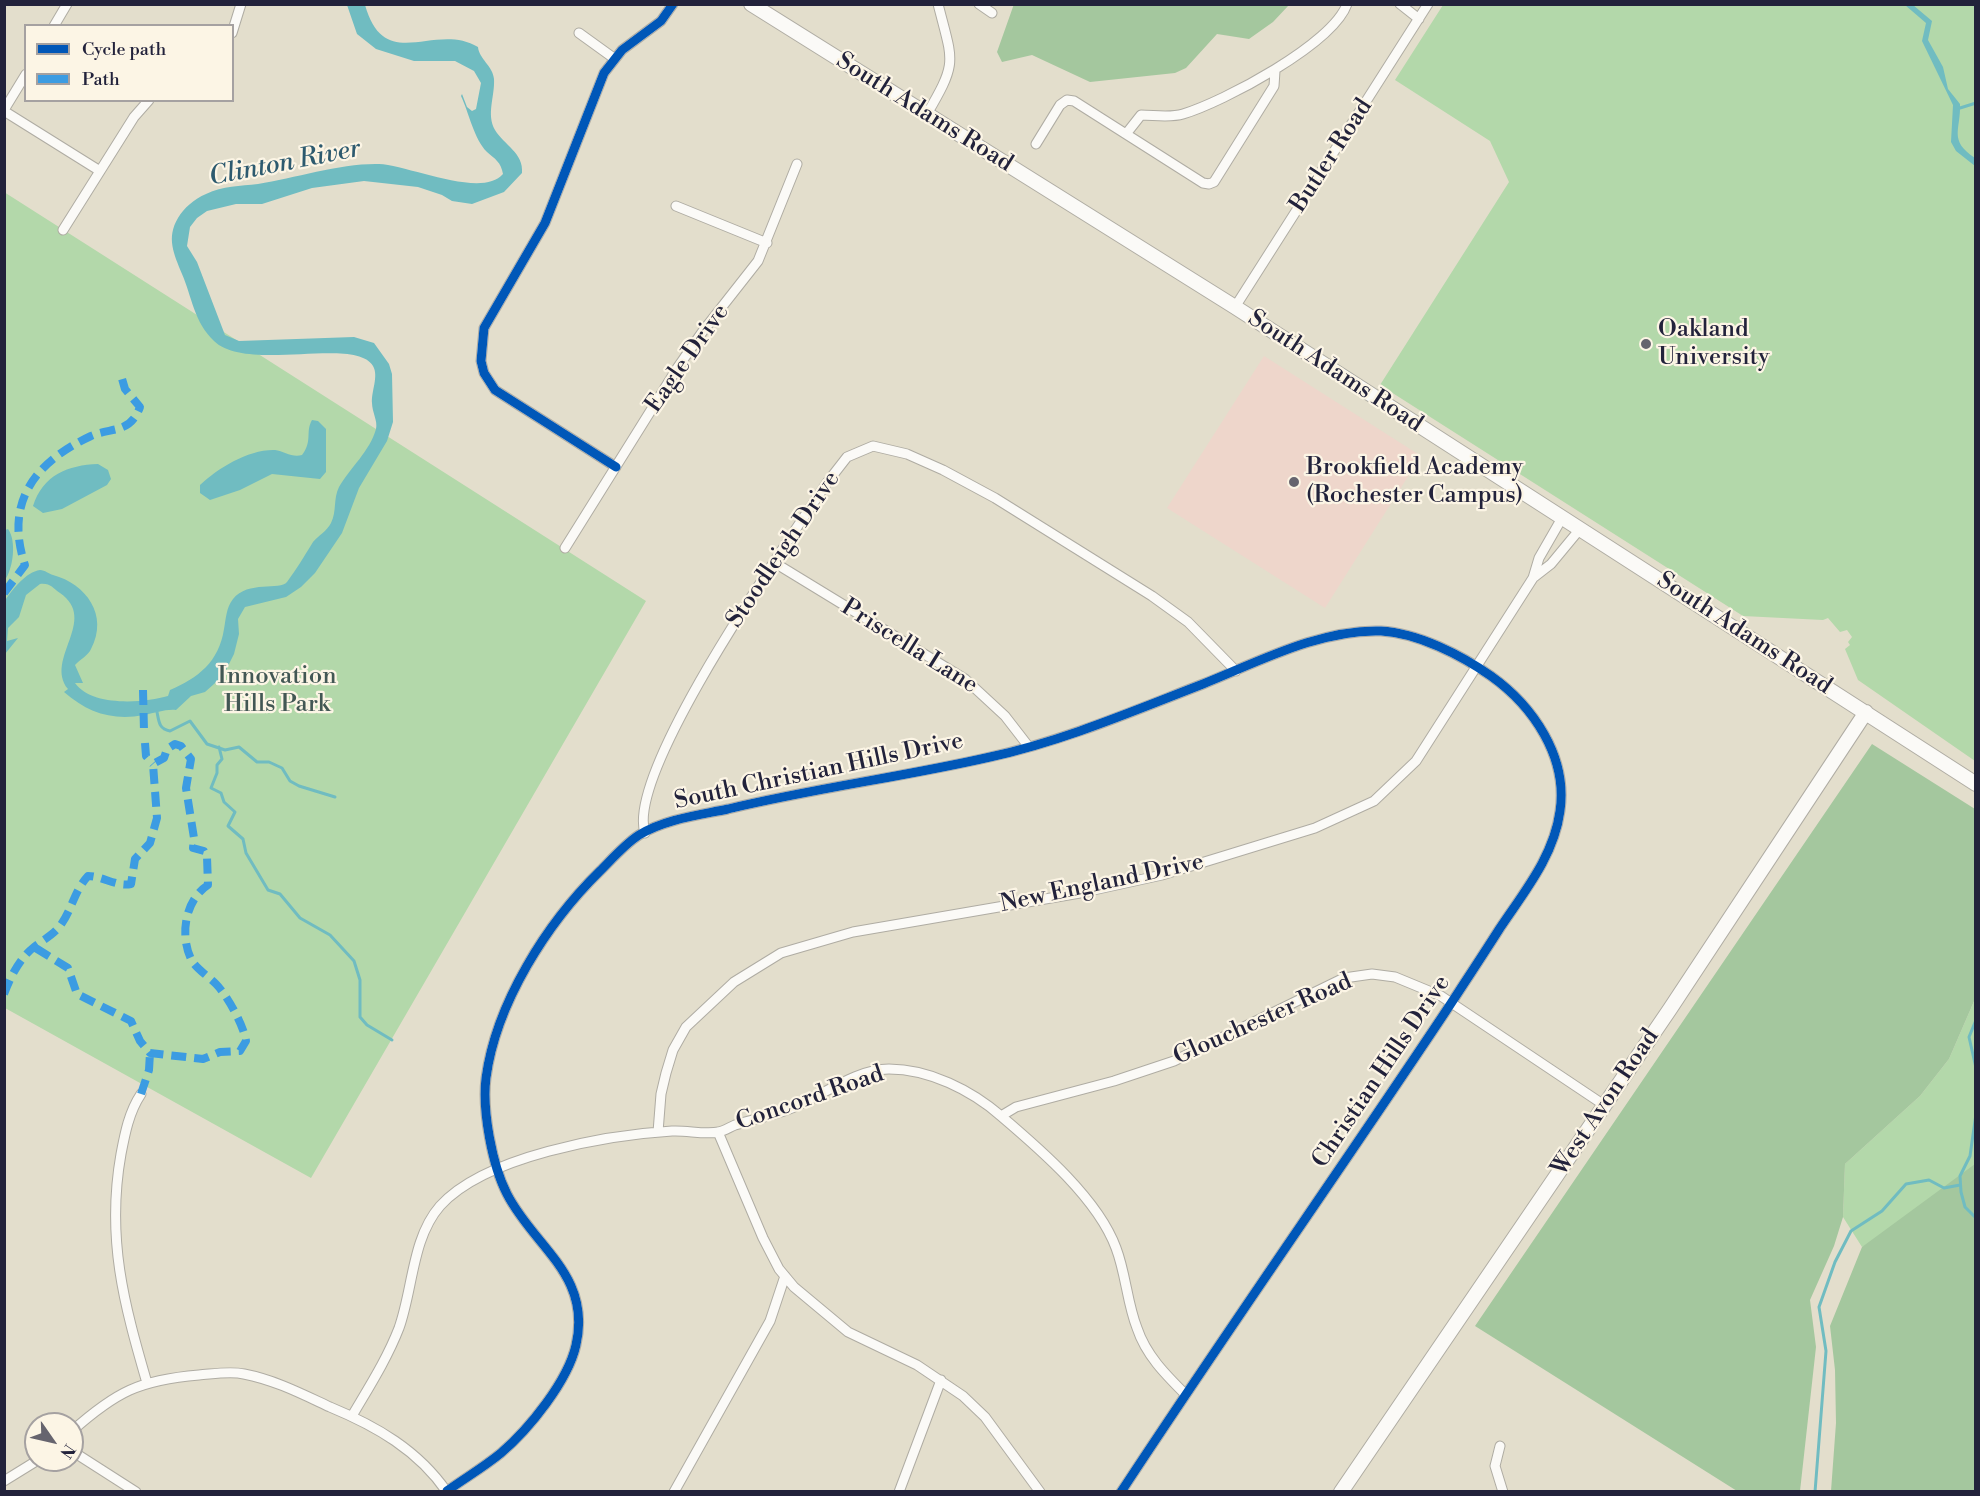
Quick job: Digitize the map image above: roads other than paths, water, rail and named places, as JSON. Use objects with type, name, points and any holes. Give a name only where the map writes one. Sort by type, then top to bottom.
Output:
[{"type":"main road","name":"South Adams Road","points":[[751,4],[1235,307],[1976,784]]},
{"type":"main road","name":"West Avon Road","points":[[1341,1491],[1604,1105],[1866,712]]},
{"type":"street","points":[[55,24],[67,4]]},
{"type":"street","points":[[234,27],[241,4]]},
{"type":"street","points":[[616,467],[495,390],[484,373],[480,349],[484,328],[494,307],[545,224],[604,73],[615,59],[660,21],[673,4]]},
{"type":"street","points":[[927,114],[946,81],[952,63],[938,4]]},
{"type":"street","points":[[979,4],[992,13]]},
{"type":"street","points":[[1126,134],[1141,115],[1182,114],[1275,71],[1335,23],[1347,4]]},
{"type":"street","points":[[1400,4],[1419,19]]},
{"type":"street","name":"Butler Road","points":[[1235,307],[1428,4]]},
{"type":"street","points":[[579,33],[615,59]]},
{"type":"street","points":[[1035,144],[1060,105],[1067,100],[1074,101],[1203,183],[1209,184],[1214,182],[1274,86],[1275,71]]},
{"type":"street","points":[[24,77],[4,111],[99,171]]},
{"type":"street","points":[[63,230],[134,117],[147,102]]},
{"type":"street","name":"Eagle Drive","points":[[565,548],[684,358],[749,274],[767,243],[797,164]]},
{"type":"street","points":[[676,206],[767,243]]},
{"type":"street","name":"Stoodleigh Drive","points":[[645,832],[643,810],[648,792],[684,706],[775,563],[847,457],[873,446],[889,448],[943,470],[995,498],[1152,596],[1188,622],[1236,671]]},
{"type":"street","name":"New England Drive","points":[[658,1132],[661,1094],[666,1073],[673,1050],[686,1027],[708,1003],[760,964],[781,953],[853,932],[1080,893],[1162,875],[1253,849],[1344,817],[1374,801],[1416,761],[1478,668],[1533,578],[1539,558],[1562,518]]},
{"type":"street","name":"New England Drive","points":[[1533,578],[1551,564],[1580,529]]},
{"type":"street","name":"Priscella Lane","points":[[775,563],[965,679],[1005,716],[1029,747]]},
{"type":"street","name":"South Christian Hills Drive","points":[[447,1491],[497,1456],[515,1439],[558,1385],[576,1349],[577,1300],[570,1279],[555,1256],[520,1215],[505,1191],[497,1170],[487,1118],[487,1071],[513,996],[539,946],[562,912],[616,855],[645,832],[664,825],[758,802],[989,757],[1085,730],[1236,671],[1326,639],[1379,631],[1403,635],[1436,646],[1478,668]]},
{"type":"street","name":"Christian Hills Drive","points":[[1121,1491],[1451,1003],[1548,852],[1560,814],[1562,792],[1549,743],[1535,719],[1515,696],[1478,668]]},
{"type":"street","name":"Glouchester Road","points":[[1001,1116],[1016,1107],[1114,1082],[1174,1061],[1344,978],[1371,974],[1395,977],[1451,1003],[1604,1105]]},
{"type":"street","name":"Concord Road","points":[[352,1416],[388,1354],[400,1325],[429,1223],[441,1205],[457,1192],[497,1170],[574,1144],[658,1132],[718,1132],[791,1108],[880,1070],[919,1071],[970,1095],[1001,1116],[1047,1157],[1104,1224],[1117,1249],[1136,1328],[1146,1349],[1157,1366],[1185,1394]]},
{"type":"street","points":[[141,1094],[133,1106],[124,1136],[117,1177],[114,1237],[126,1312],[147,1383]]},
{"type":"street","points":[[718,1132],[763,1238],[784,1276],[848,1332],[941,1380],[985,1418],[1040,1491]]},
{"type":"street","points":[[674,1491],[765,1331],[784,1276]]},
{"type":"street","points":[[84,1421],[107,1401],[132,1387],[190,1376],[242,1374],[294,1390],[352,1416],[401,1444],[424,1463],[447,1491]]},
{"type":"street","points":[[899,1491],[941,1380]]},
{"type":"street","points":[[1500,1446],[1496,1466],[1503,1491]]},
{"type":"street","points":[[84,1458],[136,1491]]},
{"type":"street","points":[[4,1481],[24,1469]]},
{"type":"water","points":[[347,5],[365,5],[374,26],[385,37],[398,42],[445,39],[461,41],[478,47],[494,79],[492,124],[517,155],[522,166],[522,173],[504,192],[472,204],[452,201],[418,187],[364,181],[312,188],[262,204],[236,204],[207,211],[197,218],[190,227],[187,246],[197,262],[225,335],[239,341],[354,337],[374,343],[389,364],[392,374],[393,422],[387,441],[359,488],[342,533],[315,573],[301,587],[286,597],[245,607],[238,619],[239,634],[234,654],[223,676],[205,692],[191,696],[176,710],[133,717],[101,714],[82,705],[64,692],[68,689],[62,677],[62,665],[73,627],[74,615],[71,604],[51,586],[40,584],[26,595],[19,617],[8,628],[7,641],[18,638],[5,654],[4,603],[20,582],[35,571],[44,571],[65,579],[84,593],[91,603],[96,613],[96,636],[90,651],[75,665],[83,683],[75,683],[83,691],[106,700],[119,701],[168,696],[170,690],[190,680],[212,660],[221,641],[231,602],[239,593],[255,588],[283,585],[287,582],[313,542],[331,523],[339,487],[365,452],[376,429],[372,403],[375,370],[362,358],[345,354],[323,353],[250,354],[230,350],[207,334],[198,318],[172,246],[172,232],[180,214],[197,198],[219,189],[365,164],[392,166],[462,182],[493,181],[503,174],[499,164],[482,147],[461,96],[462,94],[467,107],[472,111],[476,109],[481,83],[474,71],[455,61],[414,61],[376,49],[357,34]]},
{"type":"water","points":[[1905,5],[1913,5],[1932,21],[1928,40],[1943,67],[1948,89],[1960,104],[1959,140],[1961,146],[1975,158],[1975,166],[1956,151],[1951,142],[1953,105],[1922,41],[1926,23]]},
{"type":"water","points":[[312,420],[318,421],[326,429],[326,472],[320,479],[272,474],[240,490],[210,500],[200,493],[200,485],[207,479],[225,466],[245,456],[275,450],[291,455],[302,455],[307,445]]},
{"type":"water","points":[[98,464],[108,470],[111,479],[107,485],[62,509],[43,513],[33,506],[37,495],[50,479],[67,470]]},
{"type":"water","points":[[8,529],[11,534],[13,555],[5,580],[5,530]]},
{"type":"waterway","points":[[1960,108],[1976,103]]},
{"type":"waterway","points":[[157,712],[160,725],[166,730],[170,731],[190,721],[207,744],[225,750],[239,747],[257,762],[269,762],[282,768],[290,781],[299,786],[335,797]]},
{"type":"waterway","points":[[219,747],[222,759],[217,765],[217,773],[211,788],[221,793],[224,802],[235,812],[228,826],[243,839],[246,853],[268,890],[280,894],[300,918],[330,935],[354,961],[360,980],[360,1017],[367,1025],[392,1040]]},
{"type":"waterway","points":[[1976,1020],[1969,1037],[1976,1068]]},
{"type":"waterway","points":[[1976,1114],[1970,1156],[1960,1176],[1965,1207],[1976,1218]]},
{"type":"waterway","points":[[1815,1492],[1826,1351],[1819,1307],[1835,1262],[1851,1231],[1882,1211],[1906,1184],[1929,1180],[1944,1188],[1960,1185]]},
{"type":"place","name":"Oakland University","points":[[1646,344]]},
{"type":"place","name":"Brookfield Academy (Rochester Campus)","points":[[1294,482]]},
{"type":"water label","name":"Clinton River","points":[[285,164]]},
{"type":"park label","name":"Innovation Hills Park","points":[[277,691]]}]
